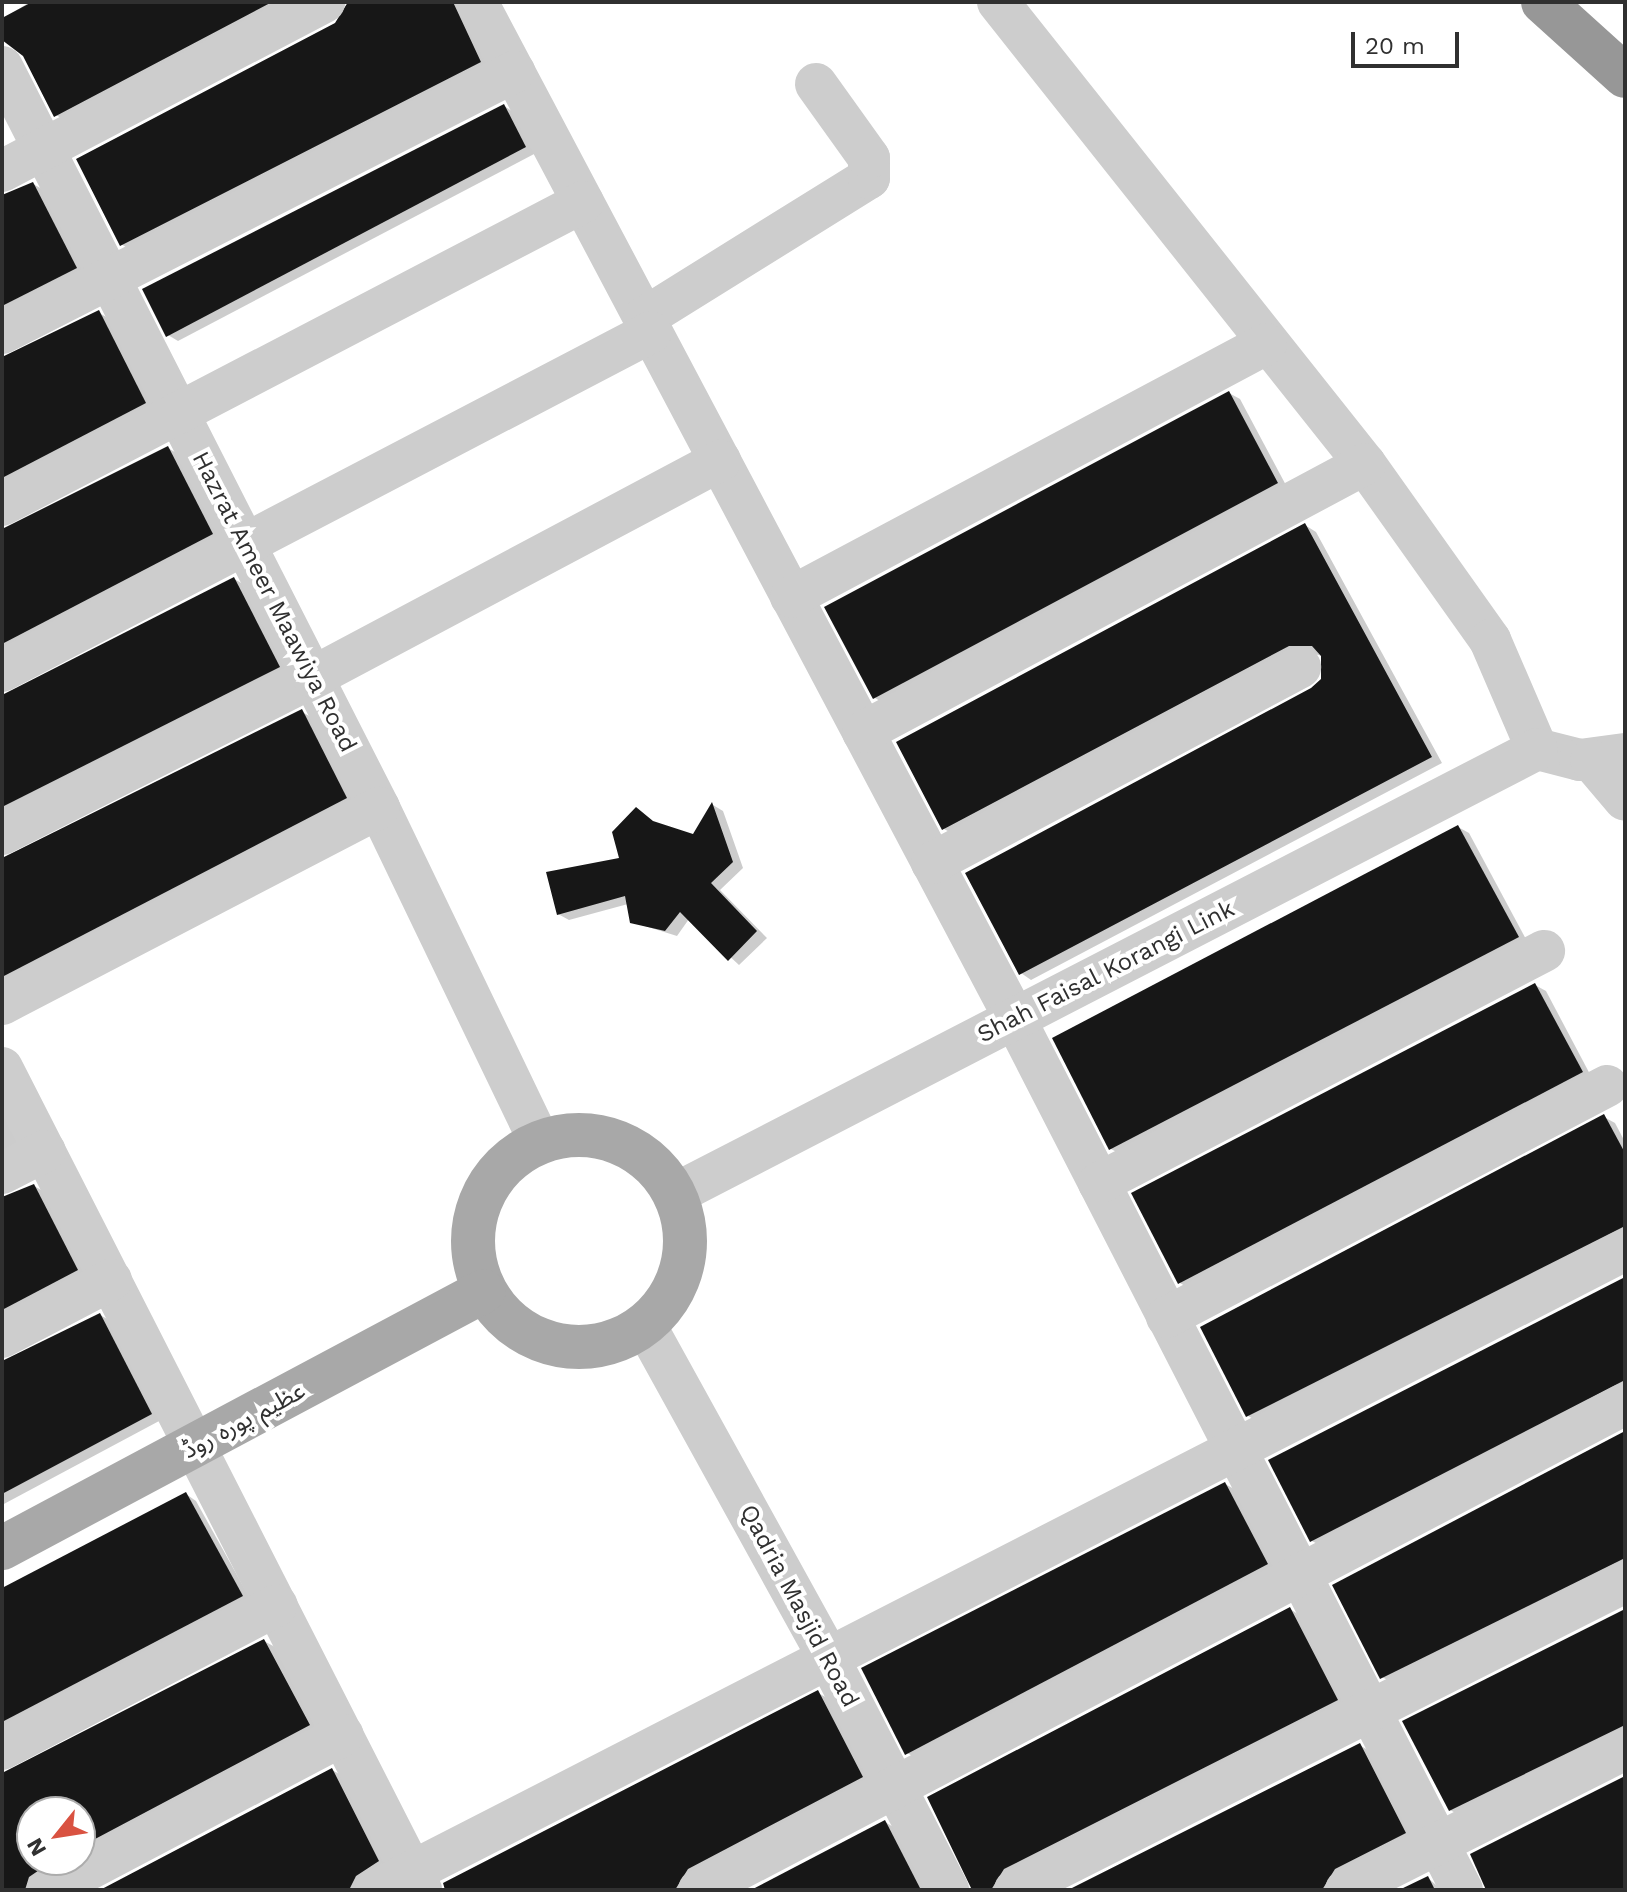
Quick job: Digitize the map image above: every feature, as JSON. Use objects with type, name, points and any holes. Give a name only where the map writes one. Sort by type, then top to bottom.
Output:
[{"type":"highway","points":[[1543,2],[1625,76]]},
{"type":"main road","points":[[570,1134],[617,1142],[657,1168],[675,1194],[685,1229],[683,1265],[669,1298],[645,1325],[618,1341],[587,1348],[557,1345],[528,1334],[503,1316],[484,1291],[474,1262],[472,1232],[478,1203],[492,1177],[539,1141],[570,1134]]},
{"type":"main road","name":"عظیم پورہ روڈ","points":[[2,1548],[198,1447],[484,1291]]},
{"type":"street","points":[[2,171],[324,2]]},
{"type":"street","points":[[477,2],[1015,1019],[1462,1890]]},
{"type":"street","points":[[998,2],[1266,344],[1365,464],[1490,640],[1537,749],[1608,757],[1625,800]]},
{"type":"street","name":"Hazrat Ameer Maawiya Road","points":[[2,67],[379,808],[539,1141]]},
{"type":"street","points":[[2,333],[514,72]]},
{"type":"street","points":[[2,671],[245,545],[648,325],[869,178],[869,158],[816,84]]},
{"type":"street","points":[[2,505],[583,202]]},
{"type":"street","points":[[791,597],[1266,344]]},
{"type":"street","points":[[2,834],[313,677],[720,461]]},
{"type":"street","points":[[863,732],[1365,464]]},
{"type":"street","points":[[932,863],[1300,667]]},
{"type":"street","name":"Shah Faisal Korangi Link","points":[[675,1194],[1537,749]]},
{"type":"street","points":[[2,1004],[379,808]]},
{"type":"street","points":[[1099,1183],[1544,951]]},
{"type":"street","points":[[2,1068],[343,1735],[403,1884],[1235,1447],[1625,1250]]},
{"type":"street","points":[[1167,1317],[1607,1086]]},
{"type":"street","points":[[2,1173],[45,1151]]},
{"type":"street","points":[[2,1337],[111,1280]]},
{"type":"street","name":"Qadria Masjid Road","points":[[645,1325],[829,1659],[948,1890]]},
{"type":"street","points":[[699,1890],[1625,1404]]},
{"type":"street","points":[[1015,1890],[1625,1582]]},
{"type":"street","points":[[2,1749],[277,1605]]},
{"type":"street","points":[[49,1890],[343,1735]]},
{"type":"street","points":[[1346,1890],[1625,1749]]},
{"type":"building","points":[[32,2],[272,2],[54,117],[23,56],[2,40],[2,18]]},
{"type":"building","points":[[348,2],[453,2],[481,62],[120,246],[76,159],[335,23]]},
{"type":"building","points":[[504,104],[526,147],[166,337],[142,289]]},
{"type":"building","points":[[33,182],[77,268],[2,306],[2,195]]},
{"type":"building","points":[[99,310],[146,403],[2,478],[2,357]]},
{"type":"building","points":[[1229,391],[1278,483],[873,699],[824,607]]},
{"type":"building","points":[[168,446],[213,534],[2,644],[2,529]]},
{"type":"building","points":[[1305,523],[1432,757],[1019,975],[965,873],[1311,688],[1321,679],[1321,656],[1312,646],[1289,646],[942,830],[896,742]]},
{"type":"building","points":[[234,577],[280,667],[2,807],[2,695]]},
{"type":"building","points":[[302,709],[347,798],[2,977],[2,858]]},
{"type":"building","points":[[712,802],[733,862],[711,883],[757,931],[728,961],[680,912],[665,931],[630,923],[625,896],[557,915],[546,872],[619,858],[612,832],[636,807],[653,821],[693,834]]},
{"type":"building","points":[[1458,825],[1519,937],[1109,1150],[1052,1038]]},
{"type":"building","points":[[1535,983],[1583,1072],[1178,1284],[1131,1193]]},
{"type":"building","points":[[1604,1114],[1625,1153],[1625,1226],[1246,1417],[1200,1327]]},
{"type":"building","points":[[34,1184],[78,1270],[2,1310],[2,1197]]},
{"type":"building","points":[[1625,1277],[1625,1380],[1310,1542],[1268,1460]]},
{"type":"building","points":[[100,1313],[152,1414],[2,1494],[2,1361]]},
{"type":"building","points":[[1625,1431],[1625,1558],[1380,1679],[1332,1585]]},
{"type":"building","points":[[1225,1482],[1268,1564],[905,1755],[861,1668]]},
{"type":"building","points":[[186,1492],[243,1596],[2,1722],[2,1588]]},
{"type":"building","points":[[1290,1607],[1338,1700],[1004,1869],[991,1890],[972,1890],[927,1797]]},
{"type":"building","points":[[1625,1609],[1625,1725],[1449,1811],[1402,1721]]},
{"type":"building","points":[[264,1639],[310,1725],[96,1839],[96,1796],[16,1796],[16,1876],[30,1876],[25,1890],[2,1890],[2,1773]]},
{"type":"building","points":[[818,1690],[863,1777],[688,1869],[675,1890],[445,1890],[443,1883]]},
{"type":"building","points":[[1360,1743],[1406,1833],[1335,1869],[1322,1890],[1068,1890]]},
{"type":"building","points":[[332,1768],[379,1861],[356,1876],[349,1890],[100,1890]]},
{"type":"building","points":[[1625,1776],[1625,1890],[1486,1890],[1470,1854]]},
{"type":"building","points":[[885,1820],[921,1890],[751,1890]]},
{"type":"building","points":[[1428,1876],[1435,1890],[1399,1890]]}]
